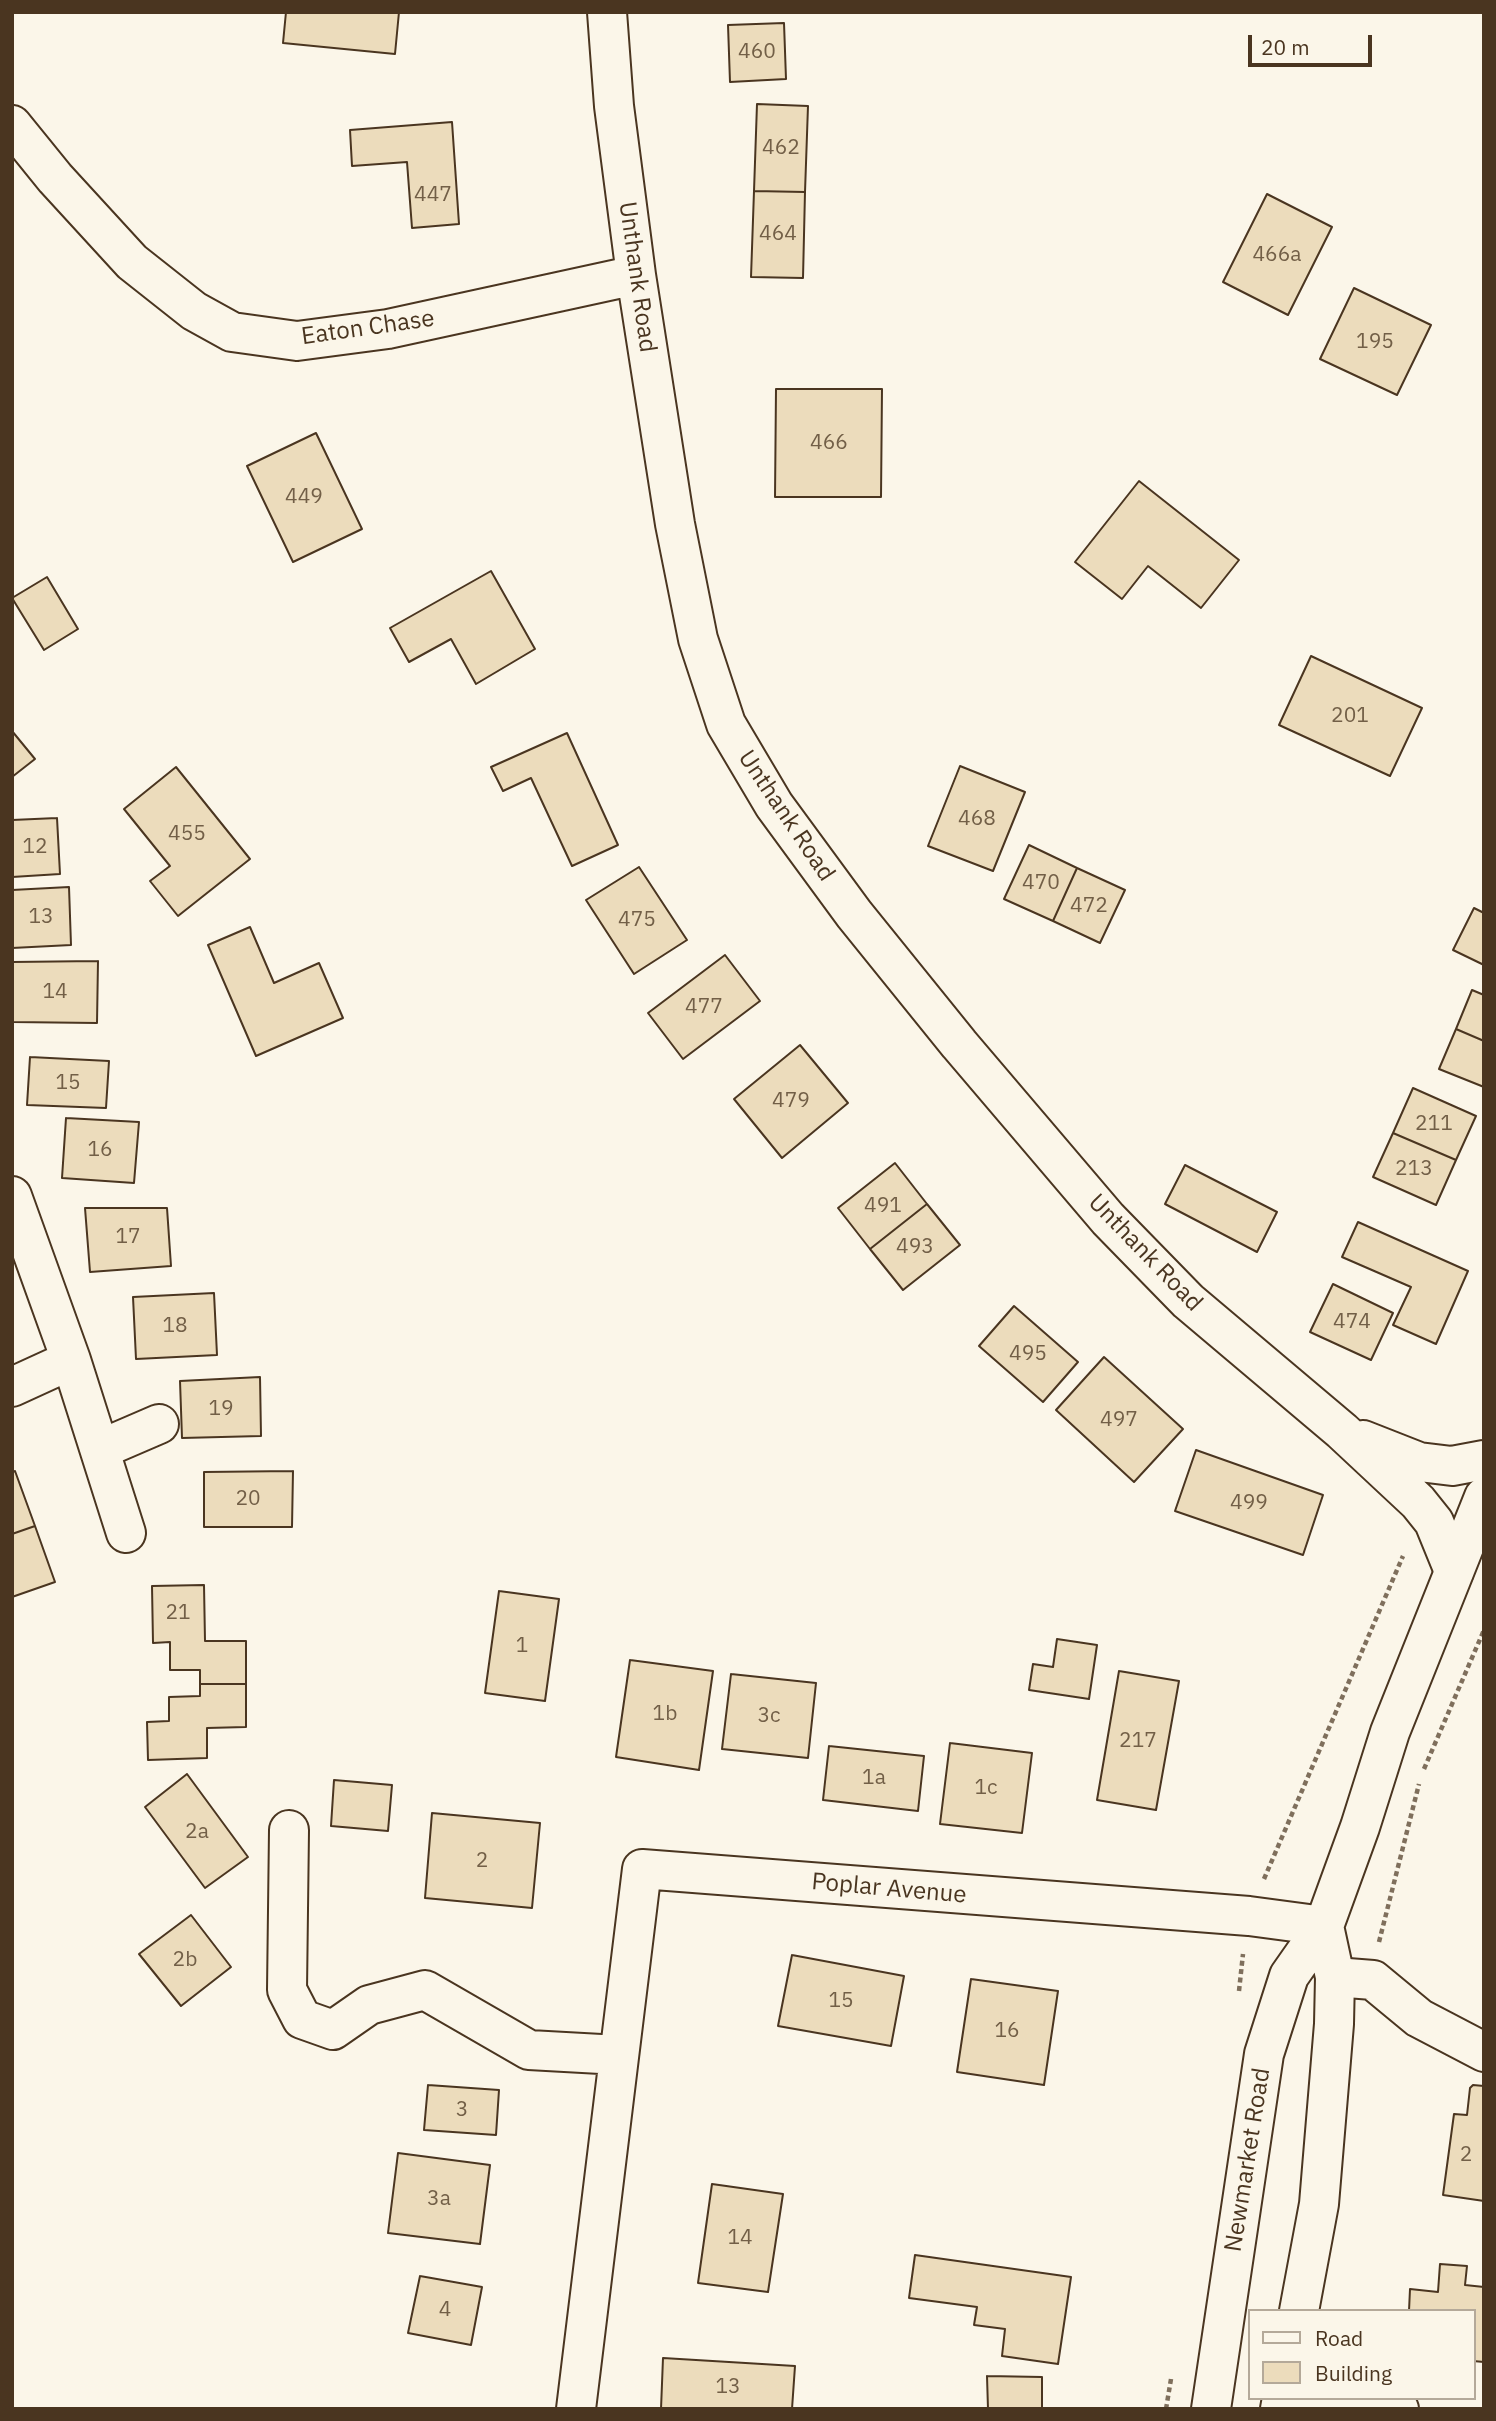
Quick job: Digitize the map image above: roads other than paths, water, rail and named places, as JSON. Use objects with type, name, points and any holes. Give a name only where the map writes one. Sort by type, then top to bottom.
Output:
[{"type":"main road","name":"Unthank Road","points":[[607,12],[614,106],[636,275],[673,511],[698,639],[726,724],[774,805],[854,914],[959,1044],[1108,1219],[1188,1301],[1342,1431],[1408,1493],[1434,1522],[1454,1571]]},
{"type":"main road","name":"Eaton Chase","points":[[12,125],[55,178],[132,262],[194,311],[232,332],[297,341],[388,329],[636,275]]},
{"type":"main road","points":[[12,1196],[71,1360],[126,1533]]},
{"type":"main road","points":[[12,1387],[71,1360]]},
{"type":"main road","points":[[101,1450],[159,1424]]},
{"type":"main road","name":"Unthank Road","points":[[1342,1431],[1419,1462],[1452,1466],[1484,1460]]},
{"type":"main road","name":"Newmarket Road","points":[[1211,2409],[1264,2054],[1289,1976],[1324,1926],[1360,1827],[1390,1732],[1484,1497]]},
{"type":"main road","points":[[289,1830],[286,1990],[302,2019],[333,2030],[369,2005],[425,1990],[529,2050],[619,2055]]},
{"type":"main road","name":"Poplar Avenue","points":[[576,2409],[642,1869],[1249,1916],[1324,1926]]},
{"type":"main road","points":[[1315,2309],[1319,2204],[1335,1977],[1324,1926]]},
{"type":"main road","points":[[1335,1977],[1373,1980],[1419,2018],[1484,2052]]},
{"type":"main road","points":[[1299,2309],[1319,2204]]},
{"type":"main road","points":[[1340,2400],[1399,2409]]}]
